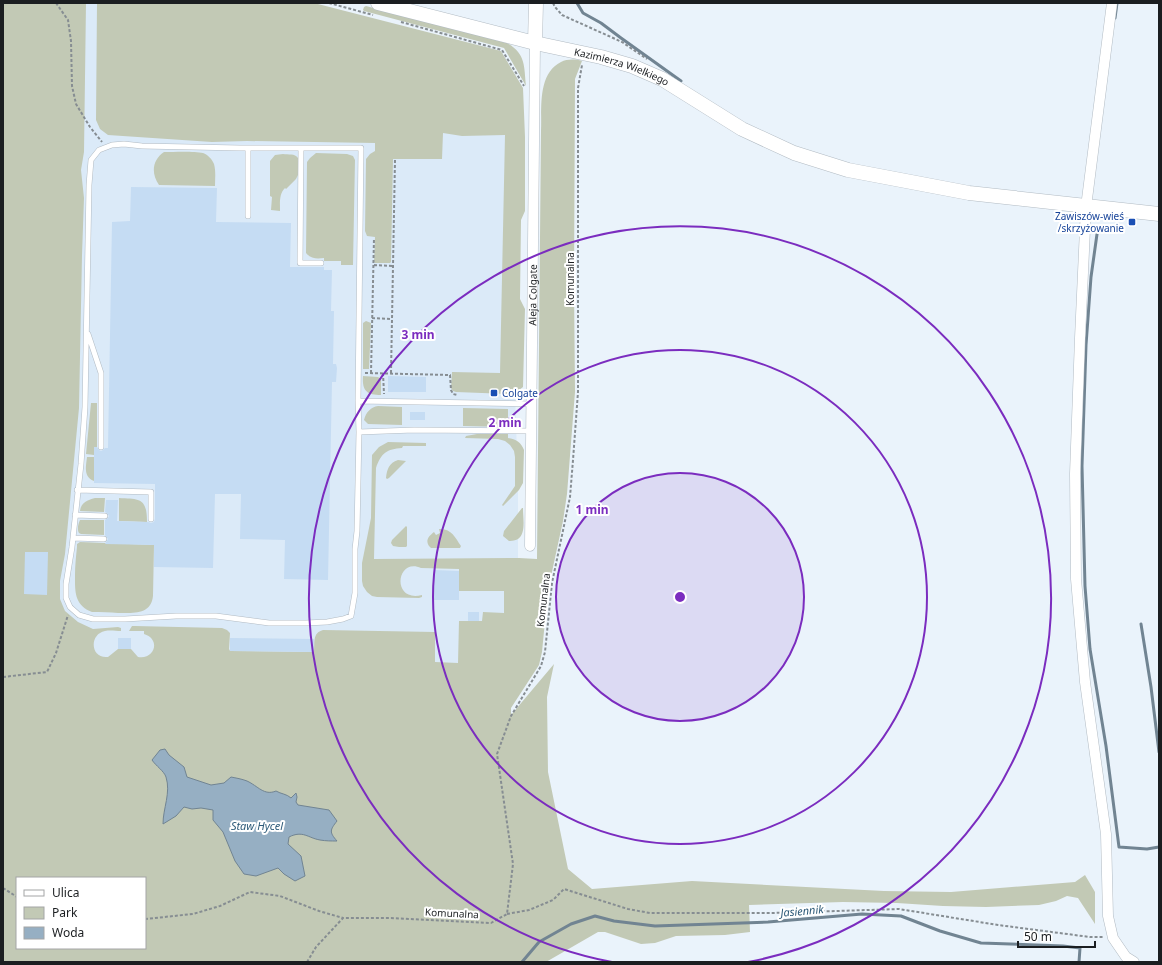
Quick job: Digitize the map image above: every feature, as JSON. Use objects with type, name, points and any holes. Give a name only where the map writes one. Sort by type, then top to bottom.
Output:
[{"type":"street","points":[[535,43],[536,3]]},
{"type":"street","points":[[1112,3],[1086,207],[1080,331],[1076,466],[1076,579],[1085,682],[1106,834],[1108,916],[1113,938],[1126,957],[1134,962]]},
{"type":"street","name":"Kazimierza Wielkiego","points":[[378,9],[585,54],[632,66],[662,79],[742,129],[794,153],[848,170],[970,192],[1086,207],[1159,214]]},
{"type":"street","name":"Aleja Colgate","points":[[530,546],[535,43]]},
{"type":"lane","points":[[124,144],[142,146],[248,148],[362,148],[357,531],[355,549],[355,593],[351,616],[327,622],[291,623],[269,623],[216,616],[93,619],[79,615],[70,607],[66,598],[66,584],[75,515],[85,407],[89,185],[91,160],[99,150],[107,147],[124,144]]},
{"type":"lane","points":[[248,148],[248,216]]},
{"type":"lane","points":[[301,148],[300,263],[321,263]]},
{"type":"lane","points":[[86,329],[102,373],[101,448]]},
{"type":"lane","points":[[358,401],[532,404]]},
{"type":"lane","points":[[359,432],[414,430],[531,431]]},
{"type":"lane","points":[[77,490],[151,492],[151,520]]},
{"type":"lane","points":[[75,515],[105,516]]},
{"type":"lane","points":[[72,538],[104,539]]},
{"type":"path","points":[[56,3],[68,20],[71,41],[72,86],[76,104],[90,126],[107,147]]},
{"type":"path","points":[[329,3],[378,9]]},
{"type":"path","points":[[554,3],[555,7],[562,15],[622,42],[648,59]]},
{"type":"path","points":[[396,21],[502,50],[524,87]]},
{"type":"path","name":"Komunalna","points":[[146,919],[193,914],[220,906],[250,892],[280,896],[319,911],[343,918],[391,918],[491,923],[507,914],[512,864],[497,754],[511,716],[541,666],[545,652],[552,583],[570,497],[578,392],[578,88],[585,54]]},
{"type":"path","points":[[391,373],[395,160]]},
{"type":"path","points":[[371,373],[374,238]]},
{"type":"path","points":[[374,265],[393,266]]},
{"type":"path","points":[[372,318],[392,319]]},
{"type":"path","points":[[358,372],[450,375],[451,390],[453,394],[458,395]]},
{"type":"path","points":[[383,373],[384,401]]},
{"type":"path","points":[[509,396],[519,393],[524,387]]},
{"type":"path","points":[[3,676],[47,672],[56,653],[70,607]]},
{"type":"path","points":[[3,888],[16,896]]},
{"type":"path","points":[[507,914],[529,910],[553,900],[564,889],[628,909],[650,913],[772,913],[899,910],[1090,937],[1113,938]]},
{"type":"path","points":[[306,962],[316,948],[343,918]]},
{"type":"shaded area","points":[[3,3],[248,3],[515,95],[514,364],[518,483],[518,672],[3,684]]},
{"type":"green space","points":[[3,3],[86,3],[84,152],[81,170],[84,198],[79,408],[65,554],[60,581],[60,599],[65,611],[78,622],[93,629],[121,628],[121,631],[105,631],[96,637],[94,646],[98,654],[102,657],[108,657],[118,649],[131,649],[138,657],[144,657],[152,652],[154,648],[153,640],[144,634],[144,631],[129,631],[132,626],[222,628],[230,633],[230,651],[314,652],[314,642],[317,633],[323,630],[435,632],[435,662],[458,663],[459,621],[482,621],[483,612],[504,613],[504,591],[459,591],[459,569],[421,568],[413,566],[406,569],[400,580],[401,587],[405,593],[412,596],[422,595],[422,597],[419,598],[377,597],[372,596],[367,592],[362,581],[362,563],[371,518],[372,455],[379,447],[388,442],[426,443],[426,446],[403,446],[402,448],[392,449],[382,455],[378,463],[376,468],[374,559],[537,559],[541,103],[544,83],[553,68],[566,60],[579,60],[582,61],[575,79],[575,392],[567,494],[563,521],[548,590],[542,652],[539,665],[511,708],[511,715],[554,664],[547,697],[548,772],[568,869],[592,889],[692,881],[884,891],[951,892],[1075,882],[1085,875],[1095,892],[1095,924],[1078,898],[1067,896],[1056,901],[1039,905],[986,907],[843,902],[749,905],[750,932],[725,935],[676,936],[655,943],[641,944],[605,932],[598,932],[546,962],[3,962]]},
{"type":"green space","points":[[97,3],[314,3],[501,51],[523,88],[525,137],[525,211],[521,220],[520,299],[525,309],[523,387],[515,393],[508,394],[456,392],[451,388],[452,372],[500,373],[505,135],[462,136],[443,133],[442,159],[393,159],[391,262],[375,263],[375,237],[367,236],[365,231],[366,159],[375,151],[375,143],[247,141],[212,142],[108,135],[100,129],[96,120]]},
{"type":"green space","points":[[366,6],[507,43],[521,56],[526,86],[504,48],[364,11],[364,7]]},
{"type":"green space","points":[[164,152],[195,152],[207,155],[214,164],[215,186],[159,185],[156,181],[154,167],[157,159]]},
{"type":"green space","points":[[316,153],[347,154],[353,156],[355,160],[353,265],[341,265],[341,261],[324,261],[324,258],[314,258],[306,253],[307,162]]},
{"type":"green space","points":[[283,154],[297,156],[298,175],[282,193],[280,198],[280,211],[271,210],[272,197],[270,196],[270,161],[275,155]]},
{"type":"green space","points":[[366,321],[371,323],[369,369],[363,369],[363,323]]},
{"type":"green space","points":[[363,376],[378,377],[381,379],[381,395],[368,393],[366,391],[363,385]]},
{"type":"green space","points":[[91,403],[97,403],[97,447],[94,455],[86,454]]},
{"type":"green space","points":[[378,406],[402,407],[402,425],[368,424],[364,420],[367,412]]},
{"type":"green space","points":[[463,408],[508,409],[508,427],[463,426]]},
{"type":"green space","points":[[477,434],[508,434],[508,438],[518,441],[524,450],[523,483],[519,490],[503,506],[502,505],[515,486],[514,451],[505,441],[498,439],[465,438],[466,436]]},
{"type":"green space","points":[[87,457],[94,457],[94,481],[88,477],[87,474]]},
{"type":"green space","points":[[398,460],[406,461],[387,479],[386,475],[389,467],[392,463]]},
{"type":"green space","points":[[95,498],[105,498],[104,512],[80,511],[85,502]]},
{"type":"green space","points":[[119,498],[141,501],[146,508],[147,522],[119,521]]},
{"type":"green space","points":[[522,508],[524,524],[522,534],[519,538],[509,541],[503,536],[504,531]]},
{"type":"green space","points":[[80,520],[104,520],[104,535],[79,533],[78,527]]},
{"type":"green space","points":[[406,526],[407,546],[393,546],[391,543],[392,540]]},
{"type":"green space","points":[[439,529],[450,532],[457,539],[461,546],[460,548],[431,548],[427,542],[428,538],[434,532],[436,535],[440,533]]},
{"type":"green space","points":[[80,542],[154,545],[153,596],[149,607],[135,613],[118,613],[92,612],[82,606],[77,597],[75,587],[77,544]]},
{"type":"water","name":"Staw Hycel","points":[[165,749],[169,755],[184,767],[187,777],[211,785],[224,783],[231,777],[247,781],[261,790],[268,792],[276,791],[291,798],[296,793],[296,802],[298,805],[329,810],[337,821],[331,831],[337,841],[320,840],[302,834],[289,837],[288,844],[301,856],[305,876],[295,881],[278,868],[256,876],[244,874],[235,861],[223,832],[213,820],[213,810],[184,807],[176,816],[163,824],[168,789],[166,777],[152,760],[160,750]]},
{"type":"building","points":[[131,187],[217,188],[216,222],[291,223],[290,267],[324,267],[324,270],[332,270],[331,311],[334,311],[333,364],[336,364],[337,368],[336,382],[332,382],[328,580],[284,579],[285,540],[240,539],[241,494],[215,494],[213,568],[154,567],[154,545],[105,544],[108,539],[105,535],[105,520],[109,516],[105,512],[106,500],[118,500],[117,521],[151,523],[154,522],[155,519],[155,484],[94,483],[94,447],[97,447],[101,451],[108,448],[112,222],[130,221]]},
{"type":"building","points":[[388,376],[426,377],[426,392],[388,392]]},
{"type":"building","points":[[410,412],[425,412],[425,420],[410,420]]},
{"type":"building","points":[[25,552],[48,552],[47,595],[24,594]]},
{"type":"building","points":[[434,570],[459,571],[459,600],[433,600]]},
{"type":"building","points":[[468,612],[479,612],[479,621],[468,621]]},
{"type":"building","points":[[118,638],[131,638],[131,649],[118,649]]},
{"type":"building","points":[[230,638],[314,639],[314,652],[230,651]]},
{"type":"waterway","points":[[577,3],[583,13],[601,23],[681,81]]},
{"type":"waterway","points":[[1115,18],[1117,3]]},
{"type":"waterway","points":[[1098,227],[1091,277],[1086,345],[1082,466],[1085,586],[1090,649],[1106,746],[1119,847],[1147,849],[1159,847]]},
{"type":"waterway","points":[[1141,624],[1159,752]]},
{"type":"waterway","name":"Jasiennik","points":[[522,962],[539,942],[571,924],[595,916],[614,921],[655,926],[768,922],[862,914],[901,916],[940,931],[981,943],[1080,948],[1079,962]]},
{"type":"place","name":"Zawiszów-wieś /skrzyżowanie","points":[[1132,222]]},
{"type":"place","name":"Colgate","points":[[494,393]]}]
